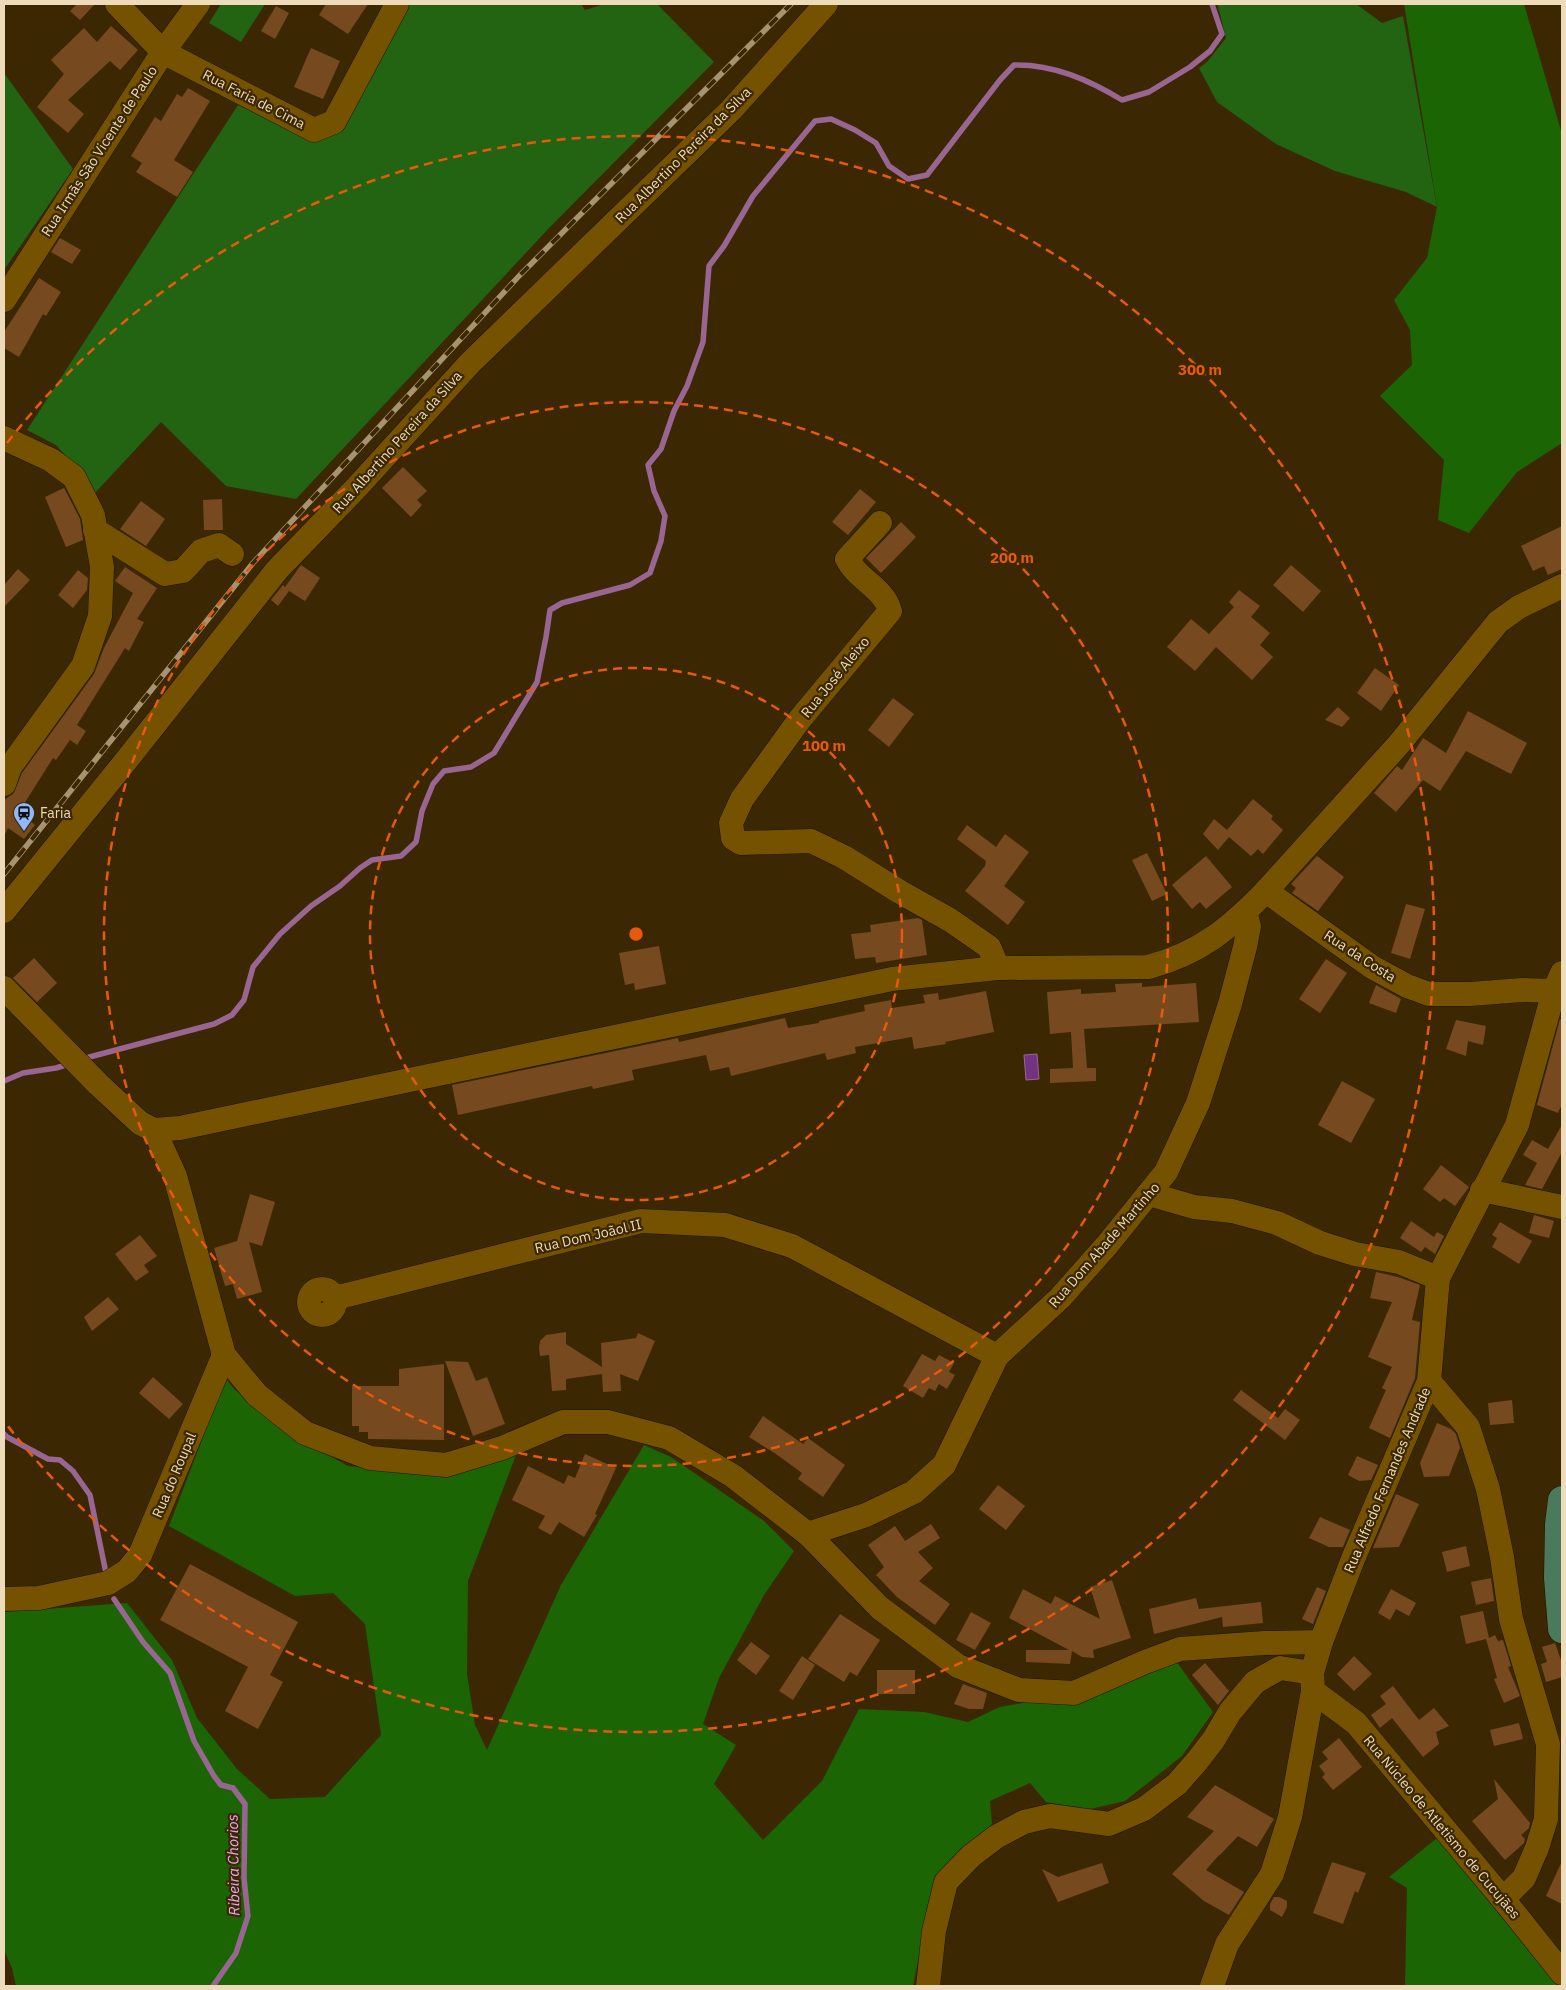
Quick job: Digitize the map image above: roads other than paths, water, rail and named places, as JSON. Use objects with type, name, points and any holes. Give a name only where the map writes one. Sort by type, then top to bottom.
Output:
[{"type":"main road","points":[[1562,1500],[1559,1524],[1558,1578],[1562,1629]]},
{"type":"street","name":"Rua Faria de Cima","points":[[117,4],[163,52],[314,130],[334,122],[398,4]]},
{"type":"street","name":"Rua Irmãs São Vicente de Paulo","points":[[4,300],[163,52],[198,4]]},
{"type":"street","name":"Rua Albertino Pereira da Silva","points":[[4,911],[121,768],[277,570],[358,486],[470,363],[731,110],[826,4]]},
{"type":"street","points":[[4,438],[51,460],[74,477],[93,515],[102,567],[100,616],[83,666],[10,767],[4,784]]},
{"type":"street","name":"Rua José Aleixo","points":[[880,523],[847,559],[852,568],[887,600],[890,611],[800,719],[742,799],[731,823],[733,838],[741,843],[810,841],[844,857],[950,920],[989,947],[998,968]]},
{"type":"street","points":[[96,530],[165,574],[183,570],[201,551],[219,544],[232,554]]},
{"type":"street","points":[[4,988],[98,1084],[140,1123],[154,1130],[199,1124],[892,979],[998,968],[1148,967],[1172,961],[1208,943],[1245,912],[1266,891],[1399,744],[1498,622],[1519,607],[1562,586]]},
{"type":"street","name":"Rua da Costa","points":[[1266,891],[1372,967],[1407,986],[1429,994],[1470,994],[1522,990],[1558,982]]},
{"type":"street","name":"Rua Dom Abade Martinho","points":[[808,1534],[866,1515],[914,1492],[944,1466],[997,1356],[1060,1298],[1166,1172],[1198,1103],[1230,1004],[1249,926],[1245,912]]},
{"type":"street","name":"Rua Alfredo Fernandes Andrade","points":[[1212,1986],[1227,1944],[1272,1874],[1290,1817],[1312,1682],[1321,1642],[1353,1559],[1429,1382],[1438,1278],[1516,1125],[1558,982]]},
{"type":"street","points":[[154,1130],[175,1176],[224,1354],[257,1395],[305,1433],[370,1458],[446,1465],[502,1448],[563,1422],[608,1422],[670,1438],[733,1476],[808,1534],[880,1608],[958,1666],[1019,1690],[1074,1693],[1180,1649],[1264,1643],[1321,1642]]},
{"type":"street","points":[[1482,1190],[1562,1207]]},
{"type":"street","points":[[1149,1194],[1194,1207],[1232,1211],[1277,1223],[1320,1243],[1355,1254],[1399,1262],[1438,1278]]},
{"type":"street","name":"Rua Dom Joãol II","points":[[334,1298],[641,1221],[725,1225],[792,1246],[997,1356]]},
{"type":"street","name":"Rua do Roupal","points":[[4,1599],[39,1598],[108,1583],[127,1571],[140,1555],[224,1354]]},
{"type":"street","points":[[1429,1382],[1468,1426],[1488,1489],[1502,1557],[1511,1619],[1548,1744],[1546,1819],[1537,1848],[1524,1878],[1503,1899]]},
{"type":"street","points":[[928,1986],[934,1931],[946,1882],[972,1856],[996,1836],[1024,1822],[1050,1816],[1109,1824],[1144,1809],[1177,1784],[1198,1760],[1214,1739],[1230,1712],[1255,1682],[1280,1668],[1312,1682]]},
{"type":"street","name":"Rua Núcleo de Atletismo de Cucujães","points":[[1312,1682],[1356,1723],[1503,1899],[1562,1973]]},
{"type":"waterway","points":[[82,1059],[214,1024],[232,1015],[244,1000],[253,967],[280,934],[311,906],[372,860],[401,856],[416,842],[422,811],[433,784],[444,771],[471,767],[494,753],[537,682],[550,610],[562,603],[630,585],[650,573],[661,541],[665,516],[654,491],[648,465],[661,449],[674,411],[687,386],[703,342],[709,266],[724,246],[753,196],[815,121],[831,119],[855,130],[876,143],[889,166],[908,179],[927,175],[1000,80],[1014,65],[1028,65],[1057,70],[1084,80],[1122,100],[1149,92],[1190,67],[1210,51],[1222,34],[1212,4]]},
{"type":"waterway","points":[[4,1081],[23,1073],[69,1064]]},
{"type":"waterway","points":[[4,1434],[48,1459],[60,1460],[73,1471],[90,1495],[107,1578]]},
{"type":"waterway","name":"Ribeira Chorios","points":[[114,1599],[143,1642],[170,1673],[194,1741],[214,1776],[221,1785],[233,1788],[245,1804],[244,1878],[248,1916],[236,1953],[213,1986]]},
{"type":"railway","points":[[4,874],[253,563],[519,276],[791,4]]},
{"type":"place","name":"Faria","points":[[24,832]]}]
